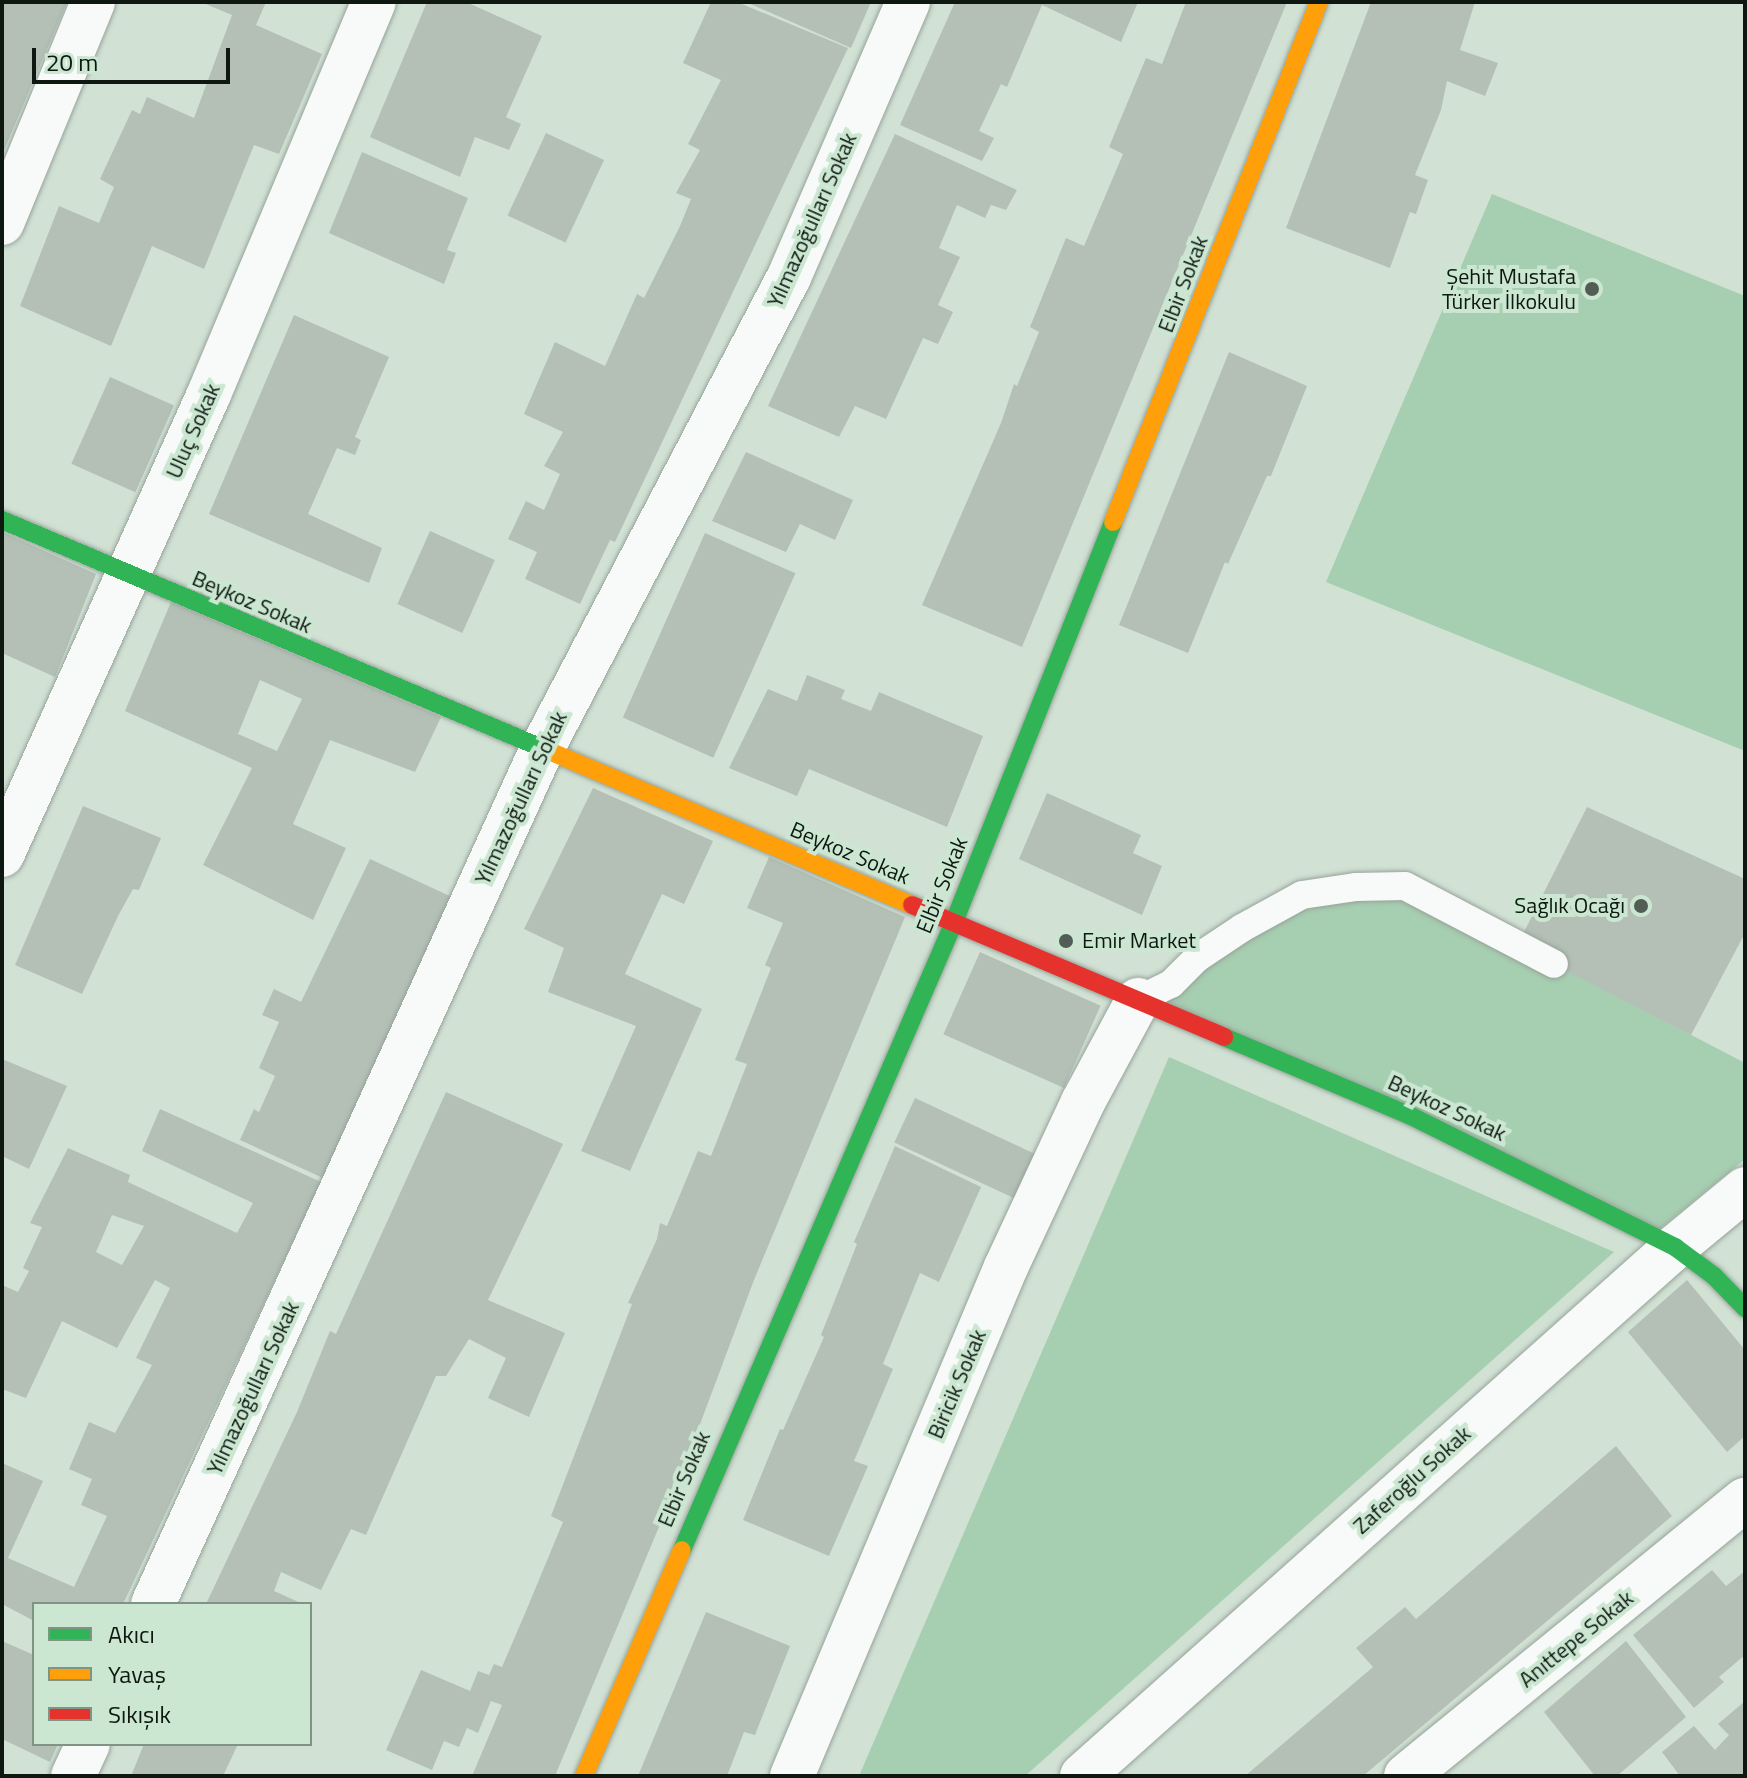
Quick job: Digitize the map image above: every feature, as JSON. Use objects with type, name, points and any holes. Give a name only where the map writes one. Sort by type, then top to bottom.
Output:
[{"type":"street","points":[[2,223],[93,2]]},
{"type":"street","name":"Uluç Sokak","points":[[2,855],[215,380],[374,2]]},
{"type":"street","name":"Yılmazoğulları Sokak","points":[[154,1602],[542,749],[789,277],[908,2]]},
{"type":"street","name":"Elbir Sokak","points":[[584,1776],[954,922],[1319,2]]},
{"type":"street","name":"Beykoz Sokak","points":[[2,520],[127,576],[1411,1116],[1675,1247],[1714,1276],[1745,1308]]},
{"type":"street","name":"Biricik Sokak","points":[[792,1776],[1006,1267],[1083,1102],[1138,1000]]},
{"type":"street","name":"Zaferoğlu Sokak","points":[[1090,1774],[1675,1247],[1745,1189]]},
{"type":"street","name":"Anıttepe Sokak","points":[[1414,1774],[1745,1500]]},
{"type":"street","points":[[73,1776],[87,1746]]},
{"type":"lane","points":[[1138,1000],[1171,984],[1197,958],[1242,928],[1302,895],[1356,887],[1405,886],[1554,964]]},
{"type":"green space","name":"Şehit Mustafa Türker İlkokulu","points":[[1492,194],[1745,296],[1745,751],[1326,582]]},
{"type":"green space","points":[[1405,886],[1745,1063],[1745,1159],[1651,1236],[1138,1000],[1302,895]]},
{"type":"green space","points":[[1169,1057],[1614,1252],[1025,1776],[859,1776]]},
{"type":"building","points":[[2,2],[67,2],[2,155]]},
{"type":"building","points":[[201,2],[266,2],[256,25],[322,54],[279,154],[254,145],[204,269],[152,246],[111,346],[20,306],[59,206],[99,223],[114,187],[100,179],[132,110],[140,114],[147,97],[194,118],[232,15]]},
{"type":"building","points":[[427,2],[466,2],[542,36],[506,117],[521,124],[509,150],[475,137],[460,177],[370,137]]},
{"type":"building","points":[[711,2],[737,2],[848,48],[615,542],[610,540],[580,604],[525,579],[537,552],[508,539],[526,501],[544,510],[560,474],[544,466],[563,432],[524,414],[555,342],[605,366],[637,294],[644,298],[680,226],[691,199],[676,193],[700,150],[688,144],[721,80],[683,63]]},
{"type":"building","points":[[746,2],[871,2],[851,48]]},
{"type":"building","points":[[955,2],[1138,2],[1121,42],[1042,5],[1007,87],[1001,84],[979,131],[994,138],[982,161],[900,125]]},
{"type":"building","points":[[1186,2],[1287,2],[1022,647],[922,605],[1001,423],[1014,384],[1017,386],[1039,332],[1030,327],[1066,238],[1084,246],[1123,154],[1109,147],[1146,58],[1162,64]]},
{"type":"building","points":[[1371,2],[1475,2],[1460,50],[1498,63],[1485,96],[1447,81],[1441,110],[1415,175],[1428,180],[1416,214],[1410,212],[1390,268],[1286,228]]},
{"type":"building","points":[[546,133],[604,160],[566,243],[508,215]]},
{"type":"building","points":[[895,134],[1017,190],[1006,210],[991,205],[985,218],[957,205],[939,248],[960,257],[938,305],[953,312],[938,344],[923,338],[886,419],[855,406],[839,437],[768,406]]},
{"type":"building","points":[[362,152],[468,198],[447,250],[456,253],[444,284],[329,233]]},
{"type":"building","points":[[294,315],[389,357],[355,437],[361,440],[355,455],[337,448],[308,514],[382,548],[369,583],[209,514]]},
{"type":"building","points":[[1229,352],[1307,386],[1271,476],[1267,476],[1228,564],[1225,562],[1188,653],[1119,625]]},
{"type":"building","points":[[110,377],[174,405],[135,492],[71,464]]},
{"type":"building","points":[[746,452],[853,500],[835,540],[800,524],[786,552],[712,521]]},
{"type":"building","points":[[430,531],[495,560],[462,633],[397,604]]},
{"type":"building","points":[[2,532],[96,574],[55,677],[2,653]]},
{"type":"building","points":[[705,533],[795,573],[713,758],[623,718]]},
{"type":"building","points":[[171,602],[441,717],[415,772],[330,740],[293,824],[346,848],[313,920],[203,865],[252,768],[125,711]],"holes":[[[260,680],[302,699],[277,751],[238,734]]]},
{"type":"building","points":[[807,675],[845,690],[841,699],[871,711],[879,692],[983,736],[947,827],[809,769],[797,796],[729,768],[768,689],[797,701]]},
{"type":"building","points":[[593,788],[713,841],[684,904],[662,894],[625,974],[702,1009],[630,1171],[581,1151],[636,1026],[548,992],[564,948],[524,929]]},
{"type":"building","points":[[1047,793],[1141,835],[1133,853],[1162,866],[1142,915],[1019,859]]},
{"type":"building","points":[[83,806],[161,838],[139,890],[133,889],[118,916],[82,994],[15,965]]},
{"type":"building","name":"Sağlık Ocağı","points":[[1587,807],[1745,879],[1745,933],[1691,1035],[1517,946]]},
{"type":"building","points":[[769,857],[905,917],[754,1280],[684,1467],[555,1776],[472,1776],[502,1705],[491,1701],[478,1733],[467,1728],[459,1747],[444,1741],[432,1770],[386,1750],[421,1670],[470,1691],[478,1671],[489,1675],[494,1664],[502,1667],[563,1522],[551,1516],[632,1304],[628,1303],[657,1239],[660,1223],[667,1226],[698,1151],[711,1156],[747,1064],[735,1060],[771,968],[765,965],[783,923],[747,908]]},
{"type":"building","points":[[370,859],[454,898],[323,1178],[240,1140],[254,1109],[259,1112],[275,1076],[259,1068],[279,1022],[262,1015],[274,989],[301,1002]]},
{"type":"building","points":[[980,952],[1101,1006],[1064,1088],[943,1034]]},
{"type":"building","points":[[2,1059],[67,1086],[29,1169],[2,1156]]},
{"type":"building","points":[[446,1092],[563,1144],[488,1300],[565,1333],[529,1417],[488,1398],[506,1358],[469,1339],[446,1376],[436,1376],[366,1535],[351,1529],[321,1590],[281,1572],[274,1591],[299,1602],[207,1602],[297,1412],[330,1331],[336,1334]]},
{"type":"building","points":[[915,1098],[1036,1154],[1015,1199],[894,1142]]},
{"type":"building","points":[[160,1109],[321,1182],[124,1602],[32,1602],[32,1620],[2,1604],[2,1463],[43,1481],[8,1558],[74,1587],[107,1516],[81,1505],[92,1479],[69,1469],[89,1422],[115,1433],[152,1365],[136,1358],[170,1288],[155,1280],[117,1348],[62,1321],[26,1398],[2,1389],[2,1285],[18,1292],[29,1271],[23,1268],[42,1227],[30,1223],[68,1148],[130,1175],[128,1182],[237,1233],[253,1203],[142,1151]],"holes":[[[112,1215],[144,1226],[122,1265],[96,1252]]]},
{"type":"building","points":[[895,1146],[981,1187],[939,1282],[920,1273],[883,1364],[893,1369],[854,1461],[868,1466],[829,1556],[743,1520],[780,1429],[783,1430],[824,1337],[821,1335],[857,1244],[854,1242]]},
{"type":"building","points":[[1687,1280],[1745,1350],[1745,1436],[1727,1452],[1628,1332]]},
{"type":"building","points":[[1616,1446],[1672,1516],[1363,1776],[1245,1776],[1373,1667],[1356,1648],[1405,1607],[1416,1619]]},
{"type":"building","points":[[1712,1570],[1726,1586],[1745,1571],[1745,1655],[1719,1677],[1724,1682],[1694,1708],[1633,1635]]},
{"type":"building","points":[[706,1612],[790,1646],[755,1735],[744,1732],[727,1776],[638,1776]]},
{"type":"building","points":[[2,1641],[32,1654],[32,1746],[57,1746],[50,1762],[2,1739]]},
{"type":"building","points":[[1626,1641],[1686,1717],[1617,1776],[1595,1776],[1544,1712]]},
{"type":"building","points":[[1745,1701],[1745,1776],[1680,1776],[1662,1752],[1694,1726],[1715,1750],[1729,1735],[1718,1724]]},
{"type":"building","points":[[143,1746],[237,1746],[223,1776],[131,1776]]},
{"type":"traffic: fast","points":[[2,520],[549,751]]},
{"type":"traffic: fast","points":[[682,1550],[954,922],[1113,522]]},
{"type":"traffic: fast","points":[[1224,1037],[1411,1116],[1675,1247],[1714,1276],[1745,1308]]},
{"type":"traffic: slow","points":[[1113,522],[1319,2]]},
{"type":"traffic: slow","points":[[549,751],[912,905]]},
{"type":"traffic: slow","points":[[584,1776],[682,1550]]},
{"type":"traffic: jam","points":[[912,905],[1224,1037]]},
{"type":"place","name":"Şehit Mustafa Türker İlkokulu","points":[[1592,289]]},
{"type":"place","name":"Sağlık Ocağı","points":[[1641,906]]},
{"type":"place","name":"Emir Market","points":[[1066,941]]}]
